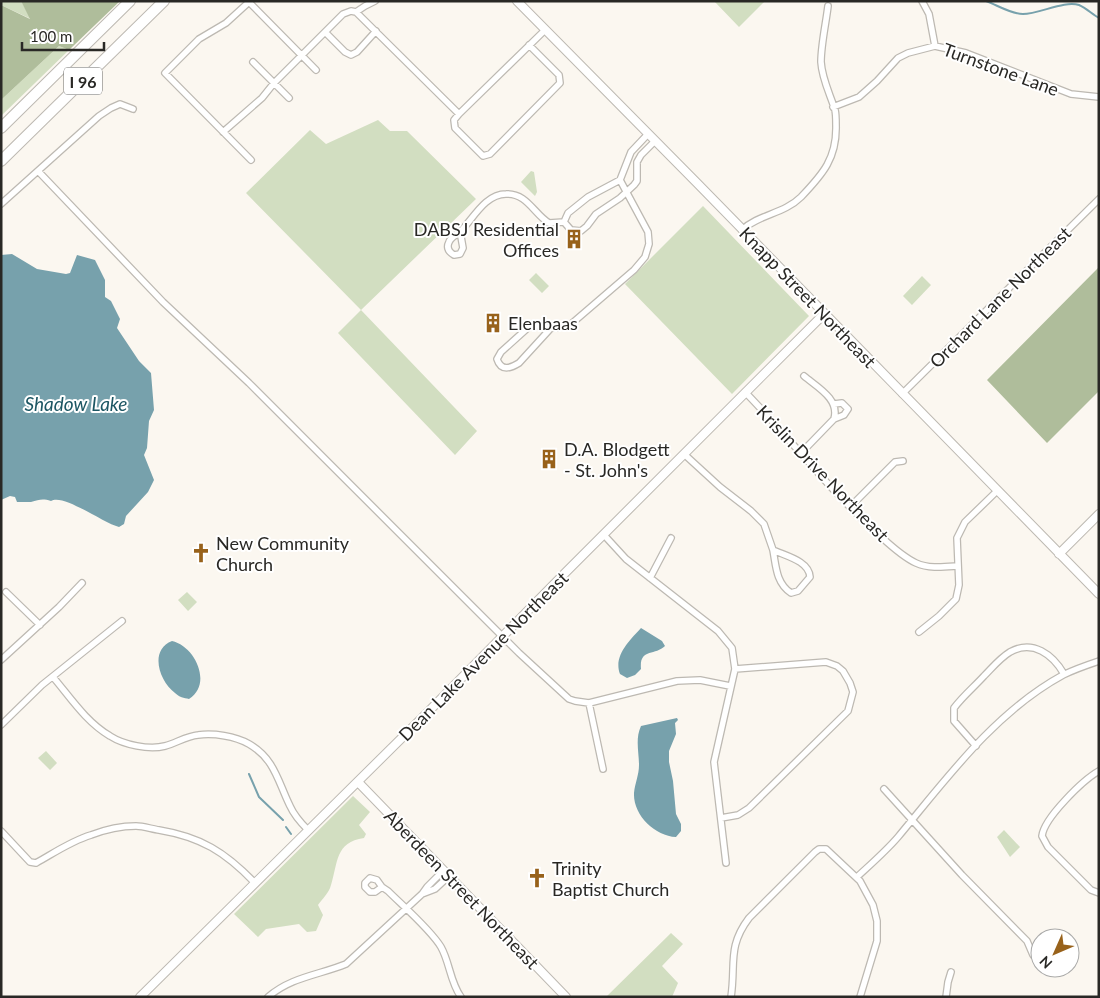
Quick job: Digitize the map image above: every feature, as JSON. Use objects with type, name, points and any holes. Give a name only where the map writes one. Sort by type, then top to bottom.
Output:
[{"type":"highway","name":"I 96","points":[[1,128],[130,1]]},
{"type":"highway","name":"I 96","points":[[1,161],[164,1]]},
{"type":"main road","name":"Knapp Street Northeast","points":[[516,1],[1099,594]]},
{"type":"main road","name":"Dean Lake Avenue Northeast","points":[[140,997],[254,882],[358,782],[824,314]]},
{"type":"main road","points":[[1059,554],[1099,514]]},
{"type":"main road","name":"Aberdeen Street Northeast","points":[[358,782],[566,997]]},
{"type":"street","points":[[356,12],[375,1]]},
{"type":"street","points":[[922,1],[929,14],[935,46]]},
{"type":"street","points":[[250,160],[165,73],[199,39],[229,21],[248,2],[316,70]]},
{"type":"street","points":[[742,230],[756,220],[784,210],[794,203],[818,177],[832,155],[836,140],[836,111],[825,86],[821,62],[828,6]]},
{"type":"street","points":[[223,132],[262,98],[274,83],[345,13],[351,11],[356,12],[459,114]]},
{"type":"street","points":[[529,45],[559,75],[560,83],[489,155],[480,154],[455,128],[454,120],[459,114],[529,45],[545,30]]},
{"type":"street","points":[[325,32],[346,53],[351,55],[357,52],[376,32]]},
{"type":"street","name":"Turnstone Lane","points":[[834,106],[859,97],[898,58],[908,53],[935,46],[966,53],[1071,94],[1099,97]]},
{"type":"street","points":[[253,62],[290,98]]},
{"type":"street","points":[[1,204],[99,116],[120,104],[133,109]]},
{"type":"street","points":[[564,222],[568,213],[588,197],[620,180],[631,152],[648,134]]},
{"type":"street","points":[[564,222],[571,230],[581,230],[587,226],[596,214],[620,198],[636,183],[638,162],[641,155],[655,141]]},
{"type":"street","points":[[38,171],[163,302],[249,383],[503,636],[569,698],[576,701],[589,702],[690,679],[730,686]]},
{"type":"street","points":[[551,328],[519,363],[508,369],[499,364],[497,359],[501,352],[531,325],[551,328],[570,324],[634,270],[645,257],[650,244],[648,232],[620,180]]},
{"type":"street","points":[[460,231],[474,214],[491,199],[507,194],[523,198],[549,223],[564,222]]},
{"type":"street","name":"Orchard Lane Northeast","points":[[902,394],[1099,199]]},
{"type":"street","points":[[804,376],[834,404],[836,414],[834,419]]},
{"type":"street","name":"Krislin Drive Northeast","points":[[745,392],[802,452],[850,507],[889,544],[915,563],[933,567],[958,566]]},
{"type":"street","points":[[802,452],[834,419],[844,415],[848,409],[842,402],[834,404]]},
{"type":"street","points":[[684,454],[764,524],[773,550],[779,580],[784,588],[791,593],[798,591],[810,577],[807,567],[773,550]]},
{"type":"street","points":[[850,507],[894,462],[902,461]]},
{"type":"street","points":[[919,632],[944,612],[956,599],[959,585],[958,538],[965,522],[997,491]]},
{"type":"street","points":[[604,535],[626,559],[718,631],[732,648],[735,669],[714,762],[726,864]]},
{"type":"street","points":[[650,578],[671,538]]},
{"type":"street","points":[[1,660],[40,625],[82,583]]},
{"type":"street","points":[[6,592],[40,625]]},
{"type":"street","points":[[1,725],[53,676],[122,621]]},
{"type":"street","points":[[976,746],[954,721],[954,708],[1010,652],[1028,647],[1037,648],[1047,653],[1057,662],[1064,674]]},
{"type":"street","points":[[857,877],[897,838],[949,774],[1025,701],[1064,674],[1099,661]]},
{"type":"street","points":[[721,818],[738,814],[750,808],[848,711],[853,692],[843,671],[837,666],[826,662],[735,669]]},
{"type":"street","points":[[53,676],[95,725],[111,737],[128,743],[163,747],[197,735],[230,737],[249,744],[269,761],[282,784],[290,808],[308,830]]},
{"type":"street","points":[[589,702],[603,768]]},
{"type":"street","points":[[1099,771],[1074,792],[1046,822],[1042,836],[1048,847],[1091,890],[1099,892]]},
{"type":"street","points":[[884,788],[962,875],[1027,940],[1030,946]]},
{"type":"street","points":[[1,831],[30,862],[36,863],[68,844],[91,834],[136,826],[181,834],[198,840],[220,852],[254,882]]},
{"type":"street","points":[[731,997],[734,973],[733,956],[736,940],[743,926],[819,849],[826,849],[832,853],[857,877],[873,905],[877,921],[877,941],[860,997]]},
{"type":"street","points":[[268,997],[286,983],[346,964],[422,894],[427,886],[446,873]]},
{"type":"street","points":[[382,887],[388,890],[406,908],[440,946],[452,982],[461,997]]},
{"type":"street","points":[[946,997],[951,972]]},
{"type":"green space","points":[[1,1],[21,1],[31,19],[1,5]]},
{"type":"green space","points":[[21,1],[120,1],[69,50],[59,46],[1,100],[1,5],[30,19]]},
{"type":"green space","points":[[714,1],[765,1],[739,27]]},
{"type":"green space","points":[[59,46],[69,50],[1,116],[1,100]]},
{"type":"green space","points":[[378,120],[390,131],[407,131],[476,199],[361,310],[246,193],[310,130],[326,144]]},
{"type":"green space","points":[[531,171],[534,172],[537,192],[535,196],[521,182]]},
{"type":"green space","points":[[703,206],[809,316],[732,394],[625,284]]},
{"type":"green space","points":[[1099,267],[1099,391],[1047,443],[987,380]]},
{"type":"green space","points":[[536,273],[549,286],[542,293],[529,280]]},
{"type":"green space","points":[[922,276],[931,285],[912,305],[903,296]]},
{"type":"green space","points":[[361,310],[477,431],[455,455],[338,333]]},
{"type":"green space","points":[[187,592],[197,602],[188,611],[178,600]]},
{"type":"green space","points":[[46,751],[57,763],[50,770],[38,758]]},
{"type":"green space","points":[[353,796],[370,812],[359,825],[366,834],[364,838],[348,844],[339,855],[330,888],[318,905],[323,915],[316,931],[307,932],[299,924],[266,929],[258,937],[234,914]]},
{"type":"green space","points":[[1004,830],[1020,847],[1010,857],[997,837]]},
{"type":"green space","points":[[671,933],[683,944],[662,966],[678,983],[672,997],[606,997]]},
{"type":"water","name":"Shadow Lake","points":[[12,254],[37,269],[66,274],[70,273],[77,255],[95,260],[105,280],[105,297],[111,301],[120,319],[117,328],[139,361],[151,373],[154,410],[149,421],[147,448],[144,455],[154,480],[148,492],[126,516],[124,524],[119,527],[64,501],[43,499],[31,502],[17,502],[15,497],[10,496],[1,500],[1,255]]},
{"type":"water","points":[[641,628],[662,641],[665,646],[645,655],[642,658],[641,669],[635,675],[627,678],[620,674],[619,661],[624,649]]},
{"type":"water","points":[[172,641],[188,650],[198,666],[200,684],[196,692],[189,699],[180,696],[169,688],[161,674],[159,658],[161,651],[165,645]]},
{"type":"water","points":[[677,718],[678,720],[675,723],[676,734],[669,751],[676,814],[681,824],[681,831],[676,837],[660,833],[647,823],[637,809],[634,793],[639,769],[638,741],[641,726]]},
{"type":"waterway","points":[[986,1],[1018,14],[1073,4],[1082,6],[1099,18]]},
{"type":"waterway","points":[[249,774],[259,797],[283,820]]},
{"type":"waterway","points":[[286,827],[291,834]]},
{"type":"place","name":"DABSJ Residential Offices","points":[[574,239]]},
{"type":"place","name":"Elenbaas","points":[[493,323]]},
{"type":"place","name":"D.A. Blodgett - St. John's","points":[[549,459]]},
{"type":"place","name":"New Community Church","points":[[201,553]]},
{"type":"place","name":"Trinity Baptist Church","points":[[537,878]]}]
